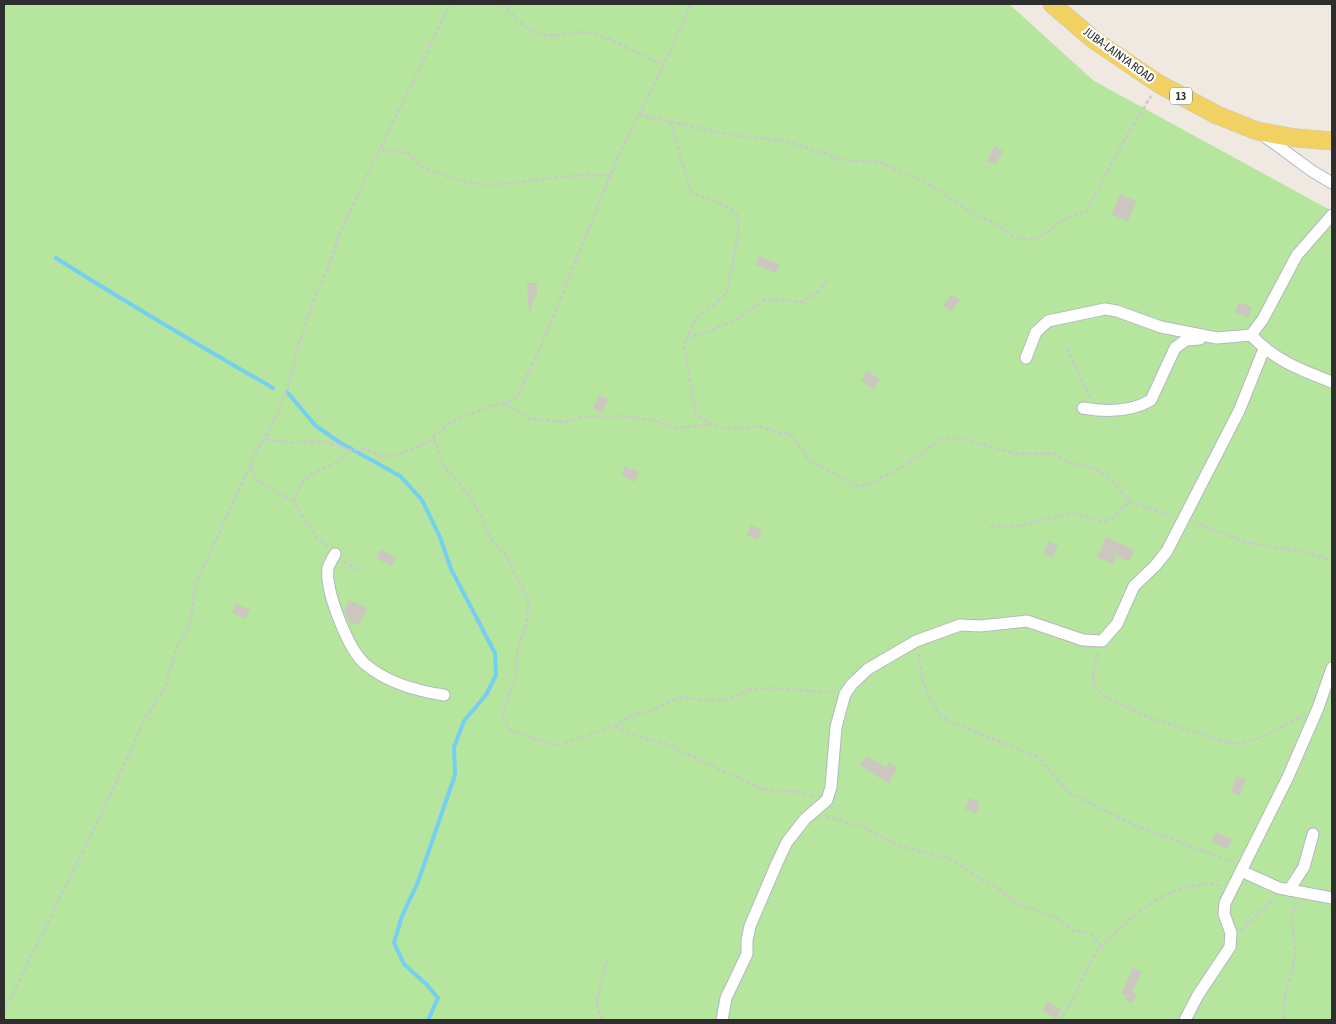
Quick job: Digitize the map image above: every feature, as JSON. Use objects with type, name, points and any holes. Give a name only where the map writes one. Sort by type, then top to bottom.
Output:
[{"type":"main road","name":"JUBA-LAINYA ROAD","points":[[1052,4],[1094,40],[1159,84],[1217,115],[1257,131],[1296,138],[1332,141]]},
{"type":"street","points":[[1257,131],[1312,172],[1332,183]]},
{"type":"street","points":[[1083,408],[1097,411],[1125,410],[1143,405],[1151,400],[1175,348],[1186,340],[1251,335],[1263,319],[1297,255],[1332,215]]},
{"type":"street","points":[[1026,358],[1036,332],[1048,321],[1105,309],[1117,311],[1162,327],[1217,338]]},
{"type":"street","points":[[1251,335],[1264,349],[1290,366],[1332,382]]},
{"type":"street","points":[[722,1020],[726,998],[747,954],[750,926],[787,842],[827,800],[831,787],[836,727],[845,694],[868,669],[916,641],[960,625],[980,626],[1027,621],[1083,640],[1102,641],[1117,624],[1134,586],[1155,566],[1167,551],[1239,411],[1264,349]]},
{"type":"street","points":[[335,554],[328,567],[334,604],[348,641],[364,663],[382,675],[421,691],[444,695]]},
{"type":"street","points":[[1184,1020],[1198,995],[1228,952],[1232,940],[1224,911],[1232,887],[1288,777],[1318,708],[1332,668]]},
{"type":"street","points":[[1289,890],[1304,867],[1313,834]]},
{"type":"street","points":[[1242,868],[1279,888],[1332,898]]},
{"type":"path","points":[[4,1011],[146,719],[165,688],[176,650],[190,623],[196,583],[226,518],[238,486],[265,439],[288,387],[298,346],[341,230],[450,4]]},
{"type":"path","points":[[502,4],[528,30],[549,37],[589,32],[610,39],[637,54],[663,64]]},
{"type":"path","points":[[265,439],[291,443],[326,442],[350,450],[364,449],[380,456],[394,456],[413,450],[434,438],[449,423],[517,397],[610,175],[691,4]]},
{"type":"path","points":[[634,124],[638,114],[737,136],[786,141],[847,161],[881,163],[926,182],[975,215],[994,222],[1017,238],[1030,240],[1037,238],[1066,218],[1087,211],[1119,149],[1159,84]]},
{"type":"path","points":[[670,121],[691,192],[730,207],[737,215],[738,231],[727,292],[717,303],[696,318],[684,346],[694,410],[712,425]]},
{"type":"path","points":[[380,149],[409,154],[423,168],[463,182],[492,185],[563,176],[610,175]]},
{"type":"path","points":[[686,338],[717,328],[736,319],[766,299],[803,302],[816,294],[828,280]]},
{"type":"path","points":[[1067,348],[1097,411]]},
{"type":"path","points":[[505,403],[522,415],[533,419],[564,422],[582,417],[621,416],[653,420],[673,428],[712,425],[730,430],[760,426],[778,433],[791,434],[810,461],[857,486],[865,486],[906,466],[941,439],[960,438],[1016,454],[1053,453],[1071,463],[1102,472],[1110,478],[1130,502],[1246,542],[1309,553],[1332,560]]},
{"type":"path","points":[[434,438],[443,465],[470,498],[483,520],[490,539],[506,555],[529,601],[526,626],[517,651],[516,676],[502,715],[509,729],[551,745],[570,743],[601,729],[614,726],[628,717],[652,710],[682,696],[714,701],[730,699],[752,690],[773,688],[845,694]]},
{"type":"path","points":[[294,502],[300,485],[330,465],[341,462],[350,450]]},
{"type":"path","points":[[253,460],[252,471],[254,478],[294,502],[317,538],[335,554],[361,572]]},
{"type":"path","points":[[990,527],[1017,526],[1072,514],[1102,522],[1114,518],[1121,508],[1130,502]]},
{"type":"path","points":[[916,641],[927,695],[939,713],[948,721],[1038,757],[1069,793],[1137,826],[1242,868]]},
{"type":"path","points":[[1102,641],[1093,675],[1096,689],[1102,695],[1153,719],[1229,743],[1238,744],[1260,737],[1318,708]]},
{"type":"path","points":[[614,726],[630,734],[666,744],[762,789],[800,792],[827,800]]},
{"type":"path","points":[[814,812],[865,828],[897,845],[953,860],[978,878],[995,886],[1015,902],[1058,920],[1072,930],[1093,935],[1101,946]]},
{"type":"path","points":[[1058,1020],[1072,1003],[1090,964],[1101,946],[1139,910],[1161,896],[1208,883],[1232,887]]},
{"type":"path","points":[[1232,940],[1277,895],[1289,890]]},
{"type":"path","points":[[1285,1020],[1283,1000],[1295,954],[1292,915],[1304,893]]},
{"type":"path","points":[[602,1020],[596,1002],[608,958]]},
{"type":"green space","points":[[4,4],[1009,4],[1094,81],[1332,211],[1332,1020],[4,1020]]},
{"type":"building","points":[[994,146],[1003,151],[995,165],[987,161]]},
{"type":"building","points":[[1120,194],[1136,201],[1128,221],[1112,215]]},
{"type":"building","points":[[759,256],[779,264],[776,273],[755,265]]},
{"type":"building","points":[[527,283],[537,283],[537,293],[529,313]]},
{"type":"building","points":[[952,294],[960,300],[952,312],[943,305]]},
{"type":"building","points":[[1239,302],[1252,307],[1248,318],[1235,313]]},
{"type":"building","points":[[867,371],[880,379],[874,389],[861,381]]},
{"type":"building","points":[[599,395],[608,399],[602,413],[593,409]]},
{"type":"building","points":[[625,466],[639,472],[635,482],[621,475]]},
{"type":"building","points":[[751,525],[762,530],[758,540],[747,535]]},
{"type":"building","points":[[1106,537],[1134,550],[1129,562],[1116,556],[1113,564],[1097,557]]},
{"type":"building","points":[[1049,541],[1058,545],[1052,558],[1044,554]]},
{"type":"building","points":[[381,549],[396,558],[391,566],[376,558]]},
{"type":"building","points":[[349,600],[367,608],[359,625],[348,621],[344,611]]},
{"type":"building","points":[[236,604],[250,609],[246,619],[232,613]]},
{"type":"building","points":[[867,756],[886,768],[889,763],[897,767],[889,784],[860,765]]},
{"type":"building","points":[[1237,776],[1246,780],[1240,795],[1231,792]]},
{"type":"building","points":[[969,798],[980,802],[977,813],[965,809]]},
{"type":"building","points":[[1216,832],[1232,839],[1228,849],[1212,842]]},
{"type":"building","points":[[1133,968],[1142,972],[1132,992],[1137,994],[1132,1003],[1124,999],[1126,996],[1121,993]]},
{"type":"building","points":[[1047,1001],[1061,1010],[1056,1019],[1042,1010]]},
{"type":"waterway","points":[[56,258],[273,388]]},
{"type":"waterway","points":[[287,392],[316,426],[339,442],[400,476],[422,500],[440,537],[451,569],[495,653],[496,675],[486,695],[464,721],[454,747],[455,775],[418,882],[402,916],[394,943],[404,964],[438,998],[428,1020]]}]
